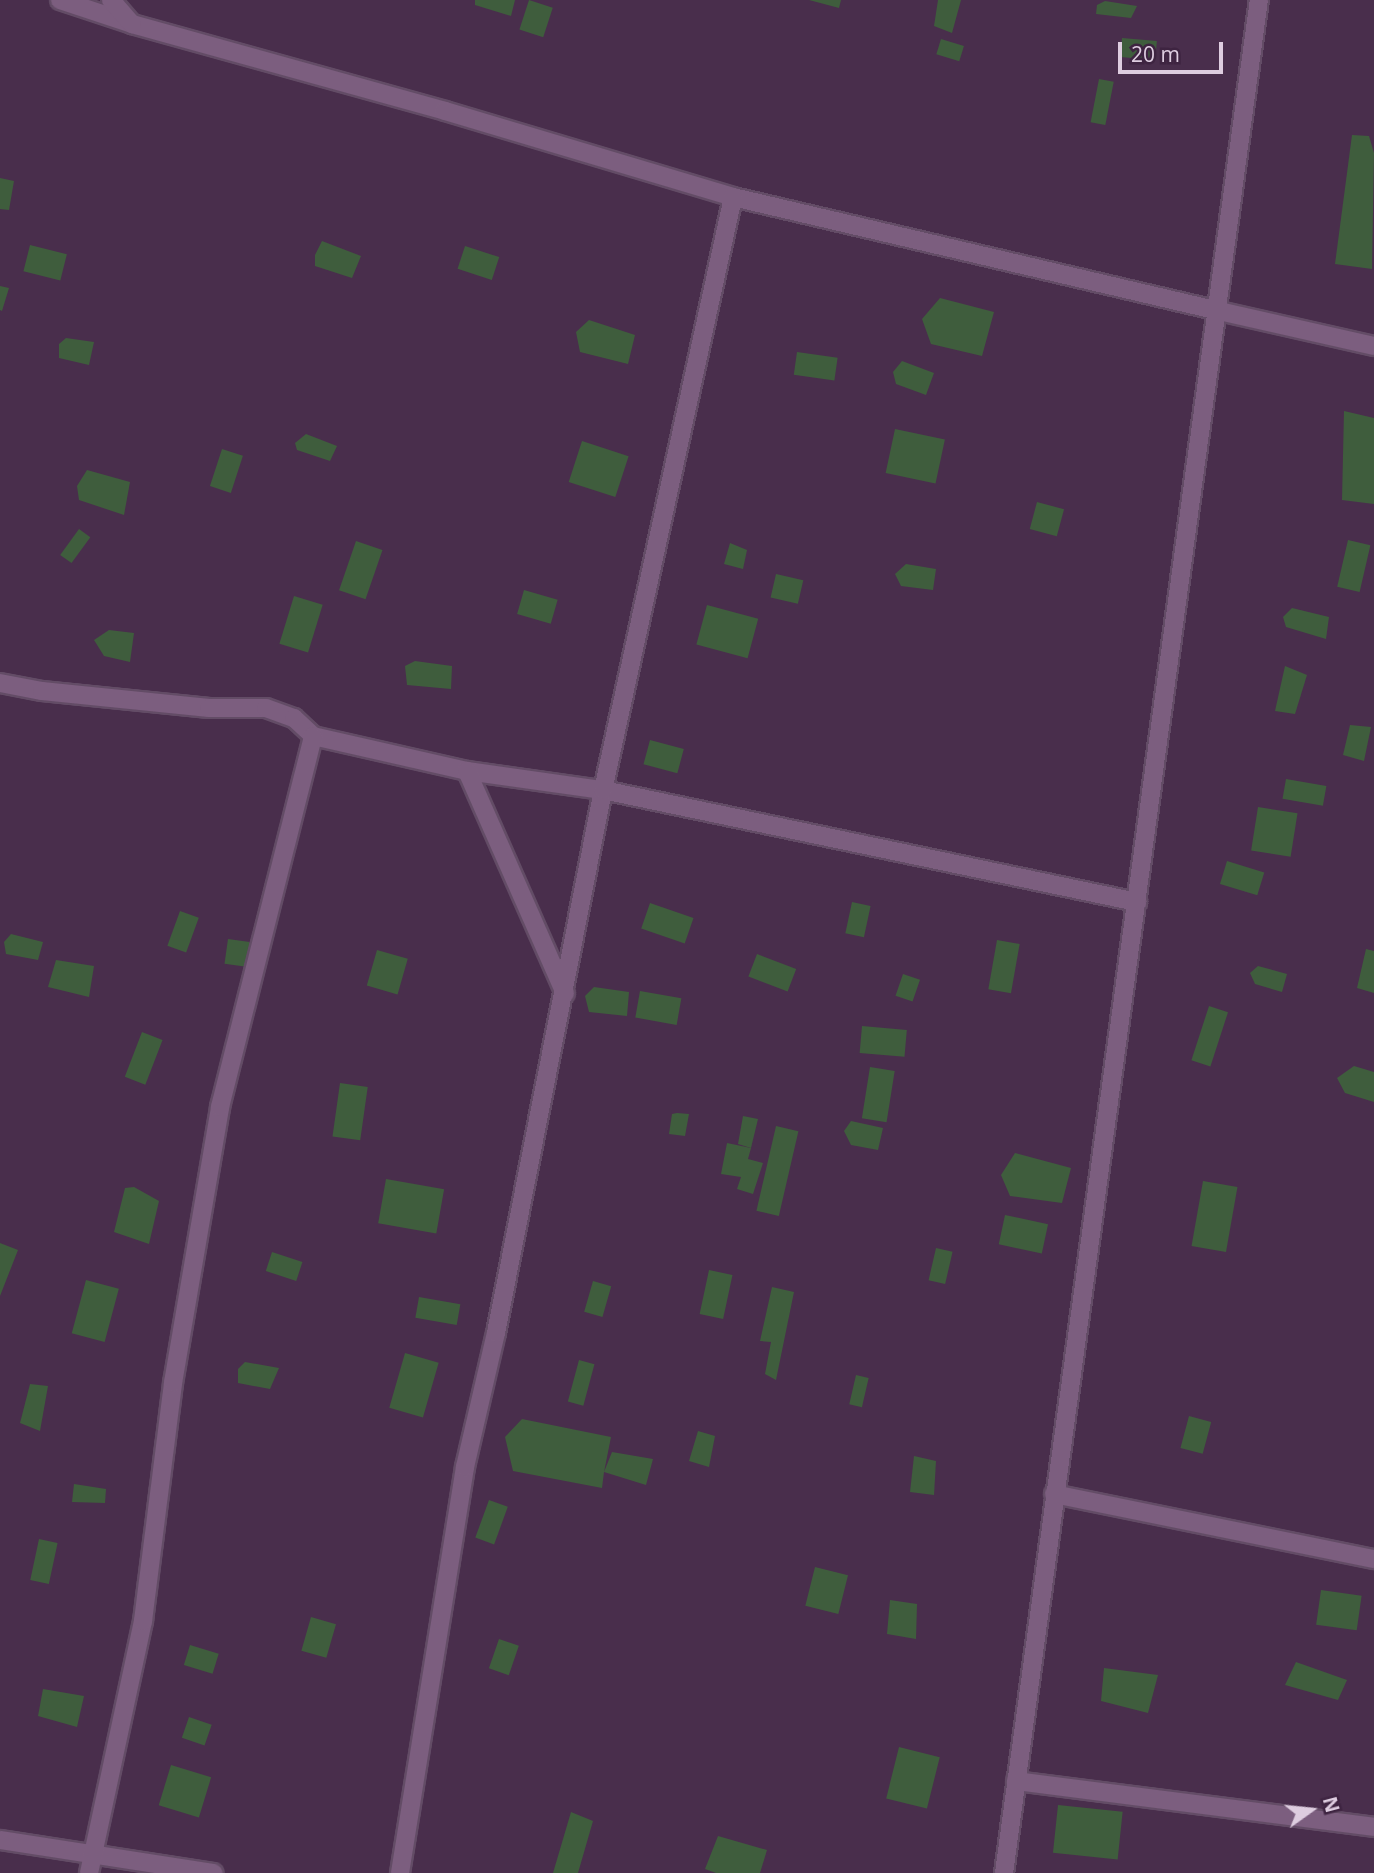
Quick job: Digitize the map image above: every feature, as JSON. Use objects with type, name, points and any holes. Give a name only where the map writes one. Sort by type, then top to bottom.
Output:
[{"type":"street","points":[[60,0],[132,24],[445,111],[733,197],[1374,346]]},
{"type":"street","points":[[111,0],[132,24]]},
{"type":"street","points":[[1004,1873],[1054,1494],[1219,311],[1259,0]]},
{"type":"street","points":[[400,1873],[465,1467],[496,1333],[603,790],[733,197]]},
{"type":"street","points":[[0,683],[42,691],[195,706],[266,708],[294,718],[313,736],[467,771],[603,790],[1137,902]]},
{"type":"street","points":[[89,1873],[143,1621],[173,1383],[220,1107],[313,736]]},
{"type":"street","points":[[467,771],[565,993]]},
{"type":"street","points":[[1054,1494],[1374,1559]]},
{"type":"street","points":[[1016,1781],[1374,1827]]},
{"type":"street","points":[[0,1840],[213,1873]]},
{"type":"building","points":[[475,0],[515,0],[511,16],[475,5]]},
{"type":"building","points":[[529,0],[553,8],[543,37],[519,29]]},
{"type":"building","points":[[809,0],[841,0],[839,8]]},
{"type":"building","points":[[938,0],[961,0],[952,33],[934,26]]},
{"type":"building","points":[[1105,1],[1137,6],[1131,18],[1096,14],[1097,5]]},
{"type":"building","points":[[1122,38],[1157,41],[1155,60],[1120,57]]},
{"type":"building","points":[[941,39],[964,46],[959,61],[936,54]]},
{"type":"building","points":[[1099,79],[1114,82],[1105,125],[1091,122]]},
{"type":"building","points":[[1352,135],[1369,136],[1374,153],[1372,269],[1335,264]]},
{"type":"building","points":[[0,178],[14,181],[9,210],[0,209]]},
{"type":"building","points":[[322,241],[361,256],[352,278],[315,266],[315,255]]},
{"type":"building","points":[[30,245],[67,254],[60,280],[23,271]]},
{"type":"building","points":[[465,246],[499,257],[492,280],[458,269]]},
{"type":"building","points":[[0,286],[9,288],[2,311],[0,310]]},
{"type":"building","points":[[940,298],[994,312],[982,356],[931,344],[922,319]]},
{"type":"building","points":[[589,320],[635,335],[628,364],[580,352],[576,332]]},
{"type":"building","points":[[66,338],[94,342],[89,365],[59,358],[59,344]]},
{"type":"building","points":[[797,352],[838,358],[834,380],[794,375]]},
{"type":"building","points":[[902,361],[934,373],[926,395],[896,384],[893,372]]},
{"type":"building","points":[[1344,411],[1374,418],[1374,504],[1342,500]]},
{"type":"building","points":[[895,429],[945,440],[936,484],[886,473]]},
{"type":"building","points":[[306,434],[337,446],[330,461],[297,450],[295,443]]},
{"type":"building","points":[[582,441],[629,456],[615,497],[569,482]]},
{"type":"building","points":[[222,449],[243,456],[231,493],[210,486]]},
{"type":"building","points":[[87,470],[130,482],[124,515],[79,500],[77,486]]},
{"type":"building","points":[[1037,502],[1064,509],[1057,536],[1030,529]]},
{"type":"building","points":[[79,529],[90,537],[72,563],[60,555]]},
{"type":"building","points":[[1348,540],[1370,545],[1360,592],[1337,587]]},
{"type":"building","points":[[356,541],[382,550],[366,599],[339,590]]},
{"type":"building","points":[[730,543],[747,550],[743,569],[724,564]]},
{"type":"building","points":[[906,564],[936,569],[933,590],[901,586],[895,574]]},
{"type":"building","points":[[776,574],[803,580],[798,604],[771,597]]},
{"type":"building","points":[[524,590],[558,600],[551,624],[517,614]]},
{"type":"building","points":[[294,596],[323,605],[308,653],[279,644]]},
{"type":"building","points":[[707,605],[758,619],[748,658],[696,645]]},
{"type":"building","points":[[1292,608],[1329,617],[1326,639],[1286,627],[1283,617]]},
{"type":"building","points":[[109,630],[134,633],[130,662],[104,656],[94,640]]},
{"type":"building","points":[[415,661],[452,666],[451,689],[407,685],[405,666]]},
{"type":"building","points":[[1285,666],[1307,675],[1295,714],[1275,711]]},
{"type":"building","points":[[1350,725],[1371,727],[1364,761],[1343,755]]},
{"type":"building","points":[[650,740],[684,749],[677,773],[644,764]]},
{"type":"building","points":[[1286,779],[1326,786],[1323,806],[1283,799]]},
{"type":"building","points":[[1258,807],[1298,813],[1291,857],[1251,850]]},
{"type":"building","points":[[1227,861],[1264,872],[1257,895],[1220,884]]},
{"type":"building","points":[[852,902],[871,906],[864,937],[845,933]]},
{"type":"building","points":[[650,903],[693,918],[685,944],[641,929]]},
{"type":"building","points":[[180,911],[199,918],[186,953],[167,946]]},
{"type":"building","points":[[11,934],[43,942],[38,960],[6,954],[4,942]]},
{"type":"building","points":[[228,939],[250,942],[246,967],[225,964]]},
{"type":"building","points":[[997,940],[1020,944],[1011,993],[988,989]]},
{"type":"building","points":[[1366,949],[1374,951],[1374,993],[1357,988]]},
{"type":"building","points":[[377,950],[408,959],[398,994],[367,986]]},
{"type":"building","points":[[757,954],[796,969],[788,991],[748,976]]},
{"type":"building","points":[[56,960],[94,966],[89,997],[48,987]]},
{"type":"building","points":[[1258,966],[1287,974],[1282,992],[1255,984],[1250,973]]},
{"type":"building","points":[[903,974],[920,980],[913,1002],[896,996]]},
{"type":"building","points":[[594,987],[629,992],[627,1016],[589,1012],[585,996]]},
{"type":"building","points":[[640,991],[681,998],[677,1025],[635,1018]]},
{"type":"building","points":[[1209,1006],[1228,1012],[1210,1066],[1191,1060]]},
{"type":"building","points":[[862,1026],[907,1030],[904,1057],[860,1053]]},
{"type":"building","points":[[142,1032],[163,1040],[145,1085],[125,1077]]},
{"type":"building","points":[[1354,1066],[1374,1072],[1374,1102],[1345,1093],[1337,1078]]},
{"type":"building","points":[[870,1067],[895,1071],[887,1122],[862,1118]]},
{"type":"building","points":[[340,1083],[368,1087],[360,1140],[332,1136]]},
{"type":"building","points":[[672,1114],[689,1114],[685,1136],[669,1134]]},
{"type":"building","points":[[743,1116],[758,1119],[751,1148],[738,1144]]},
{"type":"building","points":[[851,1121],[883,1128],[878,1150],[851,1145],[844,1131]]},
{"type":"building","points":[[776,1126],[798,1131],[779,1216],[756,1211]]},
{"type":"building","points":[[727,1143],[751,1148],[748,1159],[763,1163],[753,1194],[737,1189],[741,1177],[721,1174]]},
{"type":"building","points":[[1015,1153],[1071,1168],[1062,1203],[1010,1196],[1001,1175]]},
{"type":"building","points":[[386,1179],[444,1189],[436,1234],[378,1223]]},
{"type":"building","points":[[1203,1181],[1237,1187],[1226,1252],[1192,1246]]},
{"type":"building","points":[[134,1187],[159,1201],[149,1244],[114,1232],[125,1188]]},
{"type":"building","points":[[1005,1215],[1048,1224],[1042,1253],[999,1244]]},
{"type":"building","points":[[0,1243],[18,1250],[0,1296]]},
{"type":"building","points":[[936,1248],[953,1252],[945,1284],[929,1280]]},
{"type":"building","points":[[272,1252],[302,1262],[296,1281],[266,1271]]},
{"type":"building","points":[[709,1270],[732,1275],[723,1319],[700,1314]]},
{"type":"building","points":[[86,1280],[119,1289],[105,1342],[72,1333]]},
{"type":"building","points":[[593,1281],[611,1286],[602,1317],[584,1312]]},
{"type":"building","points":[[772,1287],[794,1292],[776,1380],[765,1374],[771,1342],[760,1341]]},
{"type":"building","points":[[419,1297],[460,1304],[457,1325],[415,1318]]},
{"type":"building","points":[[405,1353],[439,1363],[423,1417],[389,1408]]},
{"type":"building","points":[[579,1360],[594,1364],[583,1406],[568,1402]]},
{"type":"building","points":[[245,1362],[279,1368],[270,1389],[238,1383],[238,1369]]},
{"type":"building","points":[[856,1375],[869,1378],[862,1407],[849,1404]]},
{"type":"building","points":[[30,1384],[48,1386],[40,1431],[20,1423]]},
{"type":"building","points":[[1189,1416],[1211,1422],[1203,1454],[1180,1448]]},
{"type":"building","points":[[522,1419],[611,1437],[602,1488],[513,1471],[505,1437]]},
{"type":"building","points":[[698,1431],[715,1436],[709,1467],[689,1461]]},
{"type":"building","points":[[612,1452],[653,1459],[646,1485],[604,1472]]},
{"type":"building","points":[[914,1456],[936,1461],[934,1495],[910,1492]]},
{"type":"building","points":[[74,1484],[106,1489],[105,1503],[72,1502]]},
{"type":"building","points":[[489,1500],[508,1507],[494,1544],[475,1538]]},
{"type":"building","points":[[39,1539],[58,1543],[49,1584],[30,1580]]},
{"type":"building","points":[[815,1567],[848,1575],[838,1614],[805,1606]]},
{"type":"building","points":[[1321,1590],[1362,1596],[1357,1630],[1316,1625]]},
{"type":"building","points":[[890,1600],[917,1604],[916,1639],[887,1634]]},
{"type":"building","points":[[311,1617],[336,1624],[326,1658],[301,1651]]},
{"type":"building","points":[[499,1639],[519,1646],[509,1675],[489,1668]]},
{"type":"building","points":[[190,1645],[219,1654],[213,1674],[184,1665]]},
{"type":"building","points":[[1296,1662],[1347,1680],[1338,1700],[1285,1685]]},
{"type":"building","points":[[1104,1668],[1158,1675],[1148,1713],[1101,1701]]},
{"type":"building","points":[[43,1689],[84,1696],[77,1727],[38,1716]]},
{"type":"building","points":[[189,1717],[212,1725],[205,1746],[182,1738]]},
{"type":"building","points":[[899,1747],[940,1757],[927,1809],[886,1798]]},
{"type":"building","points":[[171,1765],[211,1777],[199,1817],[159,1805]]},
{"type":"building","points":[[1058,1805],[1123,1812],[1118,1860],[1053,1853]]},
{"type":"building","points":[[571,1812],[593,1821],[578,1873],[553,1873]]},
{"type":"building","points":[[718,1836],[767,1850],[760,1873],[716,1873],[705,1869]]}]
